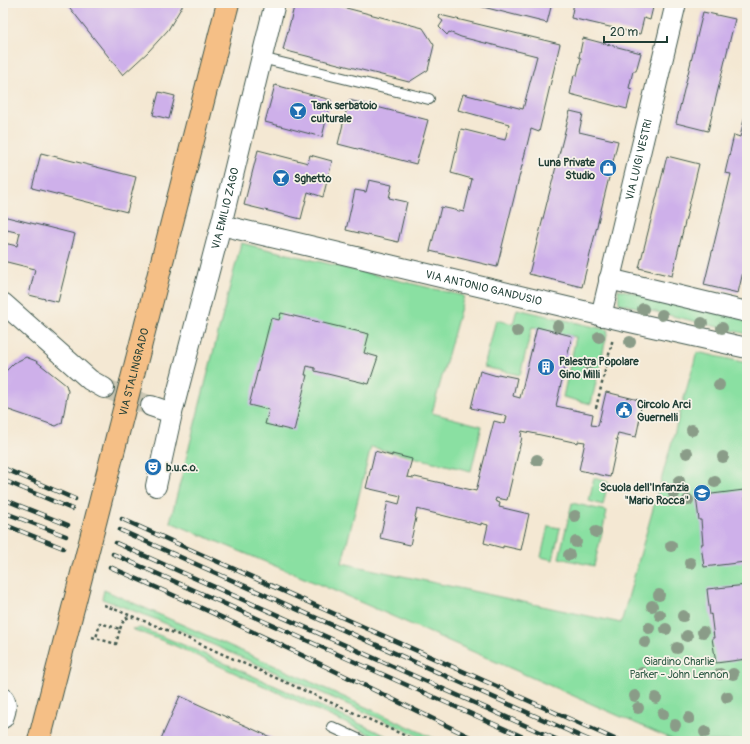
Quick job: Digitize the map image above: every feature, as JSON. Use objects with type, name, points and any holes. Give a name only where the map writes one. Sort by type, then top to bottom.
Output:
[{"type":"main road","name":"VIA STALINGRADO","points":[[39,741],[228,3]]},
{"type":"street","name":"VIA EMILIO ZAGO","points":[[156,486],[172,413],[221,225],[275,3]]},
{"type":"street","name":"VIA LUIGI VESTRI","points":[[609,317],[609,279],[676,3]]},
{"type":"street","name":"VIA ANTONIO GANDUSIO","points":[[221,225],[609,317],[747,348]]},
{"type":"street","points":[[609,279],[747,312]]},
{"type":"street","points":[[3,303],[90,380],[104,388]]},
{"type":"street","points":[[151,406],[172,413]]},
{"type":"street","points":[[3,698],[5,699],[6,709],[3,718]]},
{"type":"lane","points":[[261,58],[429,99]]},
{"type":"lane","points":[[332,727],[362,741]]},
{"type":"path","points":[[596,408],[609,317]]},
{"type":"path","points":[[104,605],[189,639],[417,741]]},
{"type":"path","points":[[120,629],[100,623],[94,638],[116,644],[120,629],[125,619],[128,617],[136,617]]},
{"type":"green space","name":"Giardino Charlie Parker - John Lennon","points":[[241,243],[464,296],[432,413],[482,426],[471,471],[371,447],[342,563],[621,623],[697,352],[747,363],[747,741],[676,741],[335,591],[170,522]]},
{"type":"green space","points":[[618,289],[747,320],[747,334],[619,303]]},
{"type":"green space","points":[[517,309],[608,330],[591,404],[563,397],[576,337],[532,327],[520,375],[484,367],[496,320],[513,324]]},
{"type":"green space","points":[[594,478],[608,482],[603,505],[589,501]]},
{"type":"green space","points":[[572,503],[607,511],[594,566],[559,558]]},
{"type":"green space","points":[[548,526],[560,528],[553,560],[541,557]]},
{"type":"green space","points":[[104,590],[440,741],[430,741],[155,619],[102,599]]},
{"type":"green space","points":[[141,628],[186,646],[398,741],[385,741],[171,644],[132,629]]},
{"type":"building","points":[[66,3],[184,3],[168,30],[148,52],[123,75]]},
{"type":"building","points":[[295,3],[327,3],[423,28],[434,45],[428,70],[409,82],[283,50]]},
{"type":"building","points":[[467,3],[552,3],[547,23]]},
{"type":"building","points":[[574,3],[654,3],[650,20],[644,18],[640,34],[571,18]]},
{"type":"building","points":[[703,12],[735,19],[708,131],[676,123]]},
{"type":"building","points":[[440,15],[560,44],[539,132],[531,129],[497,267],[430,251],[441,207],[464,212],[472,179],[451,173],[461,129],[505,140],[509,124],[458,110],[463,94],[523,109],[537,56],[461,37],[449,32],[447,35],[439,27],[443,21],[439,18]]},
{"type":"building","points":[[583,38],[641,53],[636,71],[633,71],[629,88],[632,89],[627,109],[570,94],[574,75],[577,75],[581,58],[579,57]]},
{"type":"building","name":"Tank serbatoio culturale","points":[[275,85],[331,100],[322,137],[265,122]]},
{"type":"building","points":[[159,92],[175,96],[169,119],[153,115]]},
{"type":"building","points":[[349,100],[428,120],[416,164],[338,144]]},
{"type":"building","points":[[570,111],[583,114],[579,132],[618,141],[582,287],[529,274]]},
{"type":"building","points":[[746,111],[747,255],[738,293],[704,285],[731,174],[725,173],[734,135],[740,137]]},
{"type":"building","name":"Sghetto","points":[[258,150],[308,163],[310,155],[332,161],[323,197],[308,192],[301,219],[244,205]]},
{"type":"building","points":[[41,153],[136,177],[127,212],[32,188]]},
{"type":"building","points":[[667,156],[699,164],[672,276],[639,268]]},
{"type":"building","points":[[369,180],[392,185],[389,198],[407,202],[398,242],[346,230],[355,190],[366,192]]},
{"type":"building","points":[[3,216],[75,234],[58,302],[29,295],[35,269],[3,261]],"holes":[[[7,230],[20,233],[17,246],[4,243]]]},
{"type":"building","points":[[281,313],[369,334],[364,353],[378,357],[369,384],[315,371],[315,368],[307,366],[305,375],[307,375],[294,431],[265,424],[269,410],[249,405],[271,318],[279,320]]},
{"type":"building","points":[[537,327],[572,336],[556,406],[593,414],[591,425],[598,426],[606,392],[643,401],[638,418],[640,418],[636,437],[618,433],[616,440],[618,440],[610,477],[579,470],[585,442],[578,441],[578,443],[522,431],[522,437],[507,500],[496,498],[495,501],[500,503],[499,507],[529,514],[521,550],[503,546],[503,548],[484,543],[488,525],[481,523],[481,525],[417,509],[410,545],[380,538],[388,501],[399,504],[401,496],[366,488],[375,451],[392,456],[392,454],[412,459],[407,477],[415,477],[476,491],[494,421],[505,424],[507,416],[471,408],[480,371],[497,376],[498,374],[517,378],[513,396],[520,398]]},
{"type":"building","points":[[26,357],[36,361],[66,385],[68,391],[62,423],[56,426],[3,408],[3,374],[14,363]]},
{"type":"building","points":[[744,490],[747,512],[747,571],[745,562],[704,567],[701,544],[703,544],[701,520],[699,520],[696,496]]},
{"type":"building","points":[[747,585],[747,659],[716,663],[707,589]]},
{"type":"building","points":[[180,696],[279,741],[160,741]]},
{"type":"tunnel","points":[[104,388],[151,406]]},
{"type":"railway","points":[[3,468],[75,499]]},
{"type":"railway","points":[[3,480],[72,509]]},
{"type":"railway","points":[[3,499],[68,525]]},
{"type":"railway","points":[[3,512],[66,536]]},
{"type":"railway","points":[[122,519],[619,741]]},
{"type":"railway","points":[[3,524],[63,548]]},
{"type":"railway","points":[[120,530],[591,741]]},
{"type":"railway","points":[[116,543],[560,741]]},
{"type":"railway","points":[[113,554],[532,741]]},
{"type":"railway","points":[[110,567],[249,630],[478,741]]},
{"type":"place","name":"Tank serbatoio culturale","points":[[298,111]]},
{"type":"place","name":"Luna Private Studio","points":[[608,168]]},
{"type":"place","name":"Sghetto","points":[[281,178]]},
{"type":"place","name":"Palestra Popolare Gino Milli","points":[[546,367]]},
{"type":"place","name":"Circolo Arci Guernelli","points":[[624,410]]},
{"type":"place","name":"b.u.c.o.","points":[[153,467]]},
{"type":"place","name":"Scuola dell'Infanzia \"Mario Rocca\"","points":[[702,493]]}]
